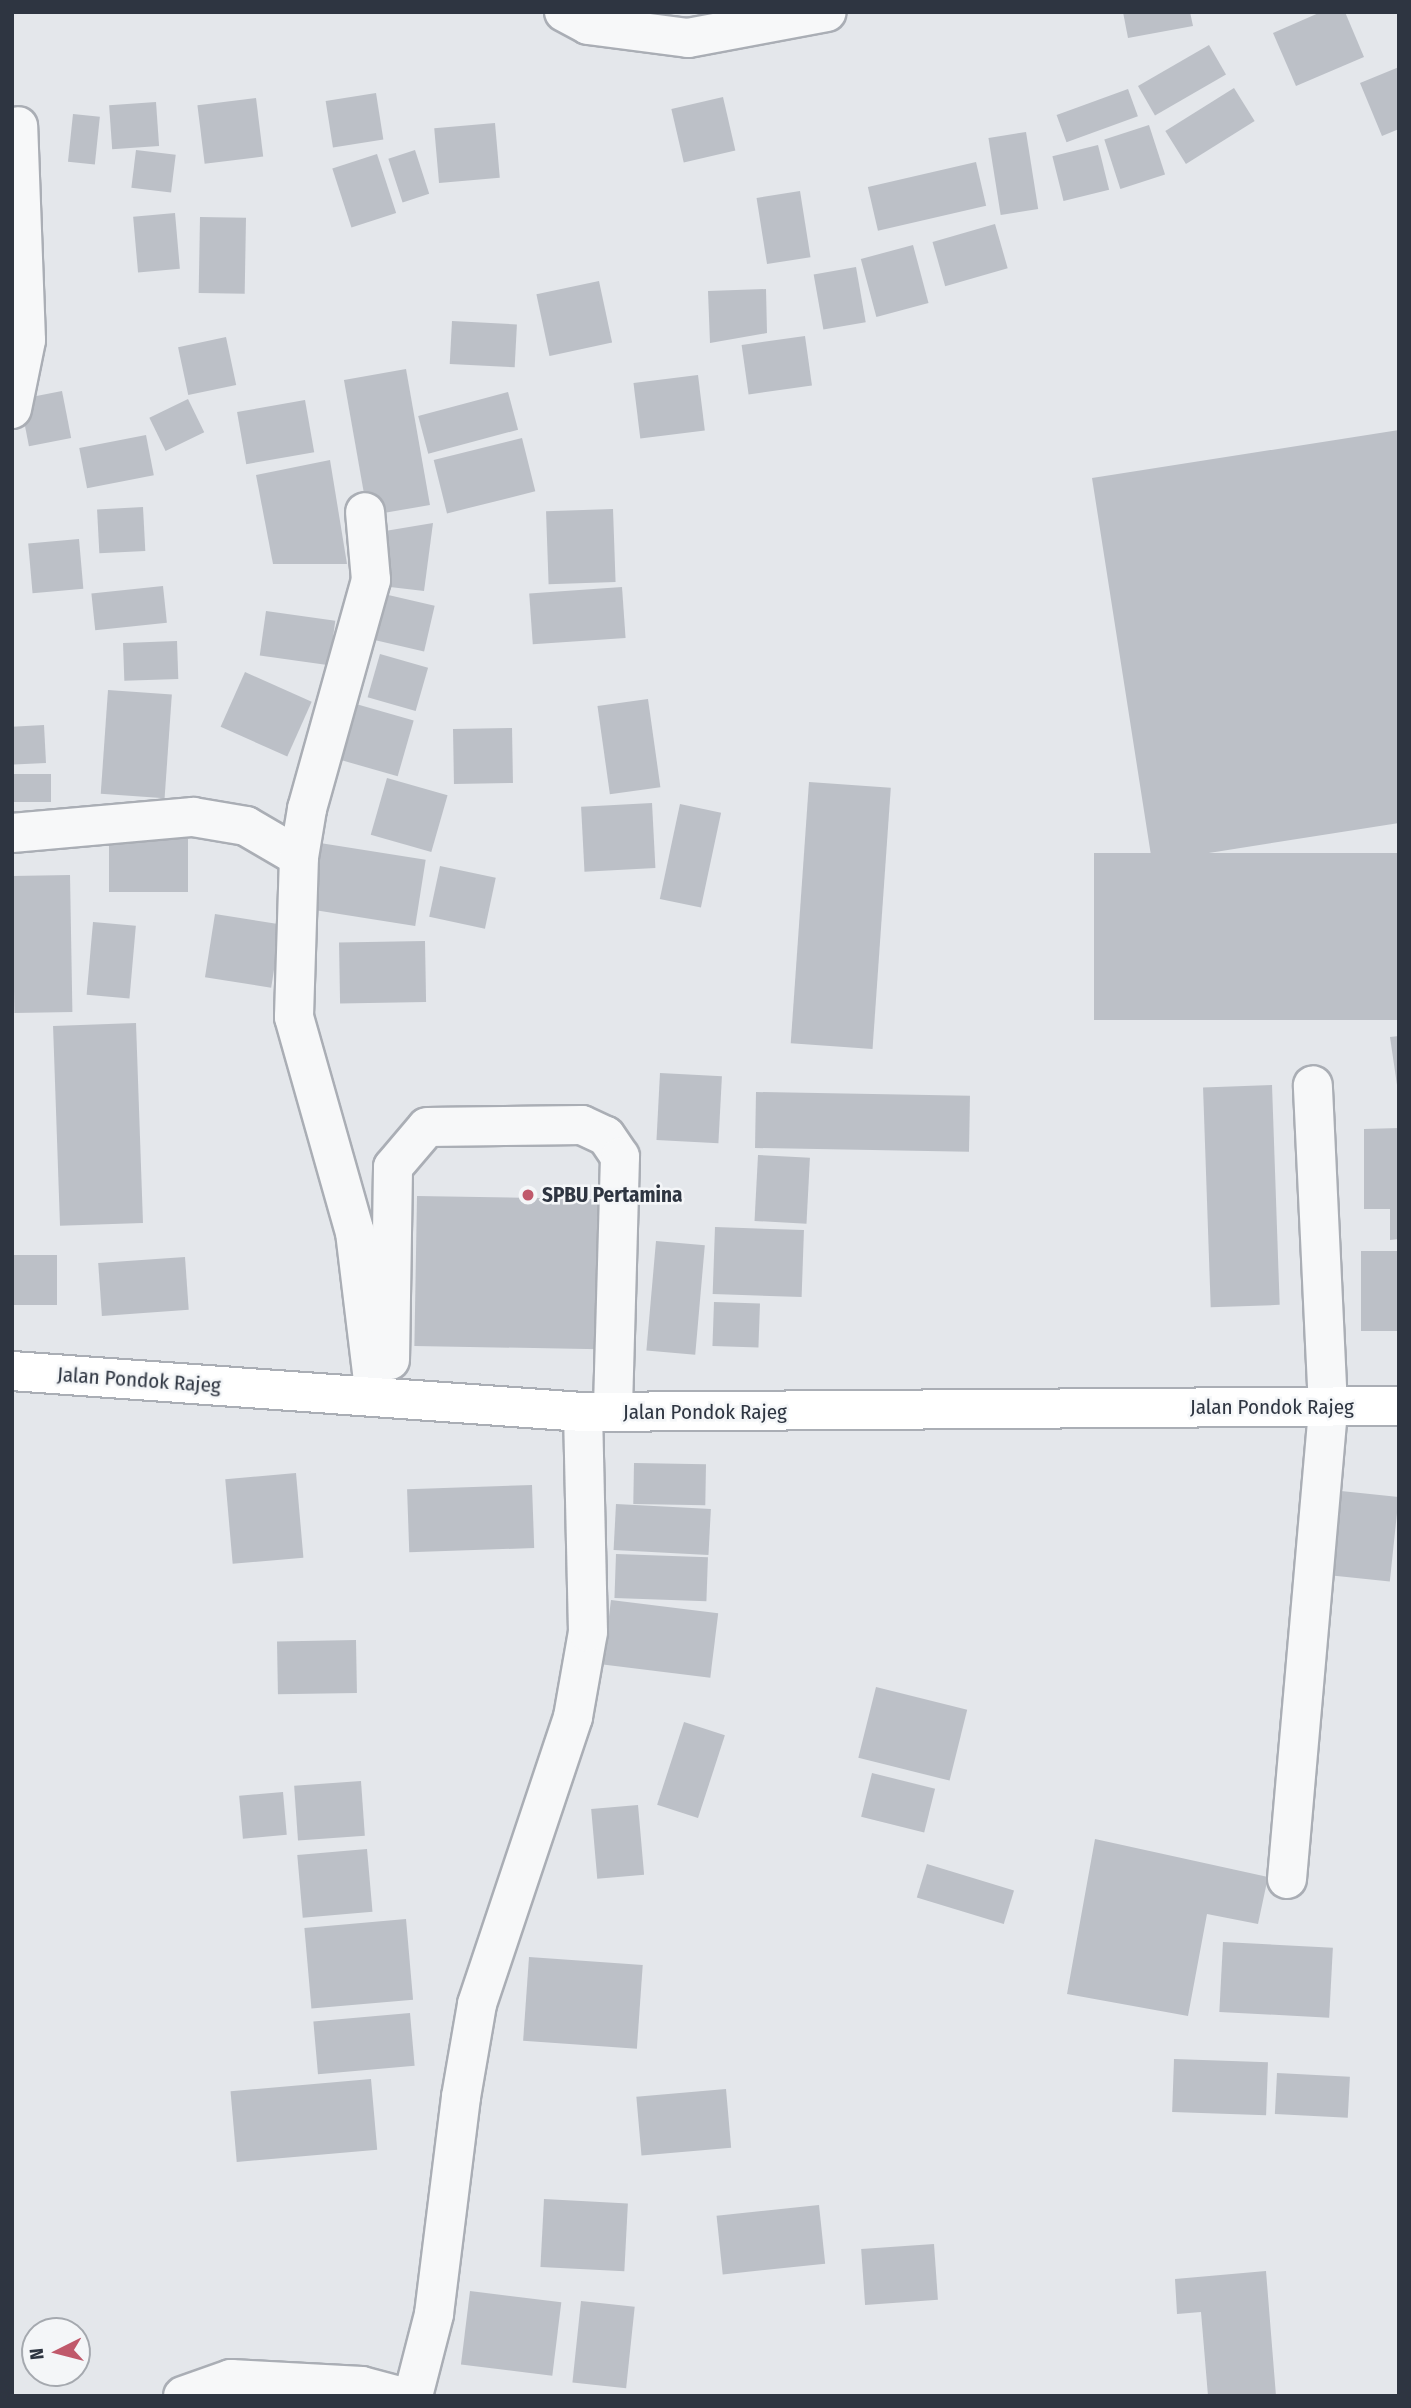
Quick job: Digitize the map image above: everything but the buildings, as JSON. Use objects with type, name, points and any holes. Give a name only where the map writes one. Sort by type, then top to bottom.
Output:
[{"type":"main road","name":"Jalan Pondok Rajeg","points":[[12,1371],[382,1399],[598,1412],[1399,1406]]},
{"type":"street","points":[[564,12],[588,25],[688,38],[827,12]]},
{"type":"street","points":[[12,409],[26,340],[18,126]]},
{"type":"street","points":[[365,512],[371,580],[307,809],[299,857],[294,1017],[355,1232],[382,1399]]},
{"type":"street","points":[[12,833],[193,817],[246,826],[299,857]]},
{"type":"street","points":[[1287,1879],[1328,1407],[1313,1085]]},
{"type":"street","points":[[382,1399],[393,1167],[427,1127],[582,1125],[606,1136],[620,1157],[598,1412],[588,1632],[569,1730],[477,2004],[460,2097],[434,2314],[413,2396]]},
{"type":"street","points":[[183,2396],[231,2379],[399,2396]]},
{"type":"place","name":"SPBU Pertamina","points":[[528,1195]]}]
